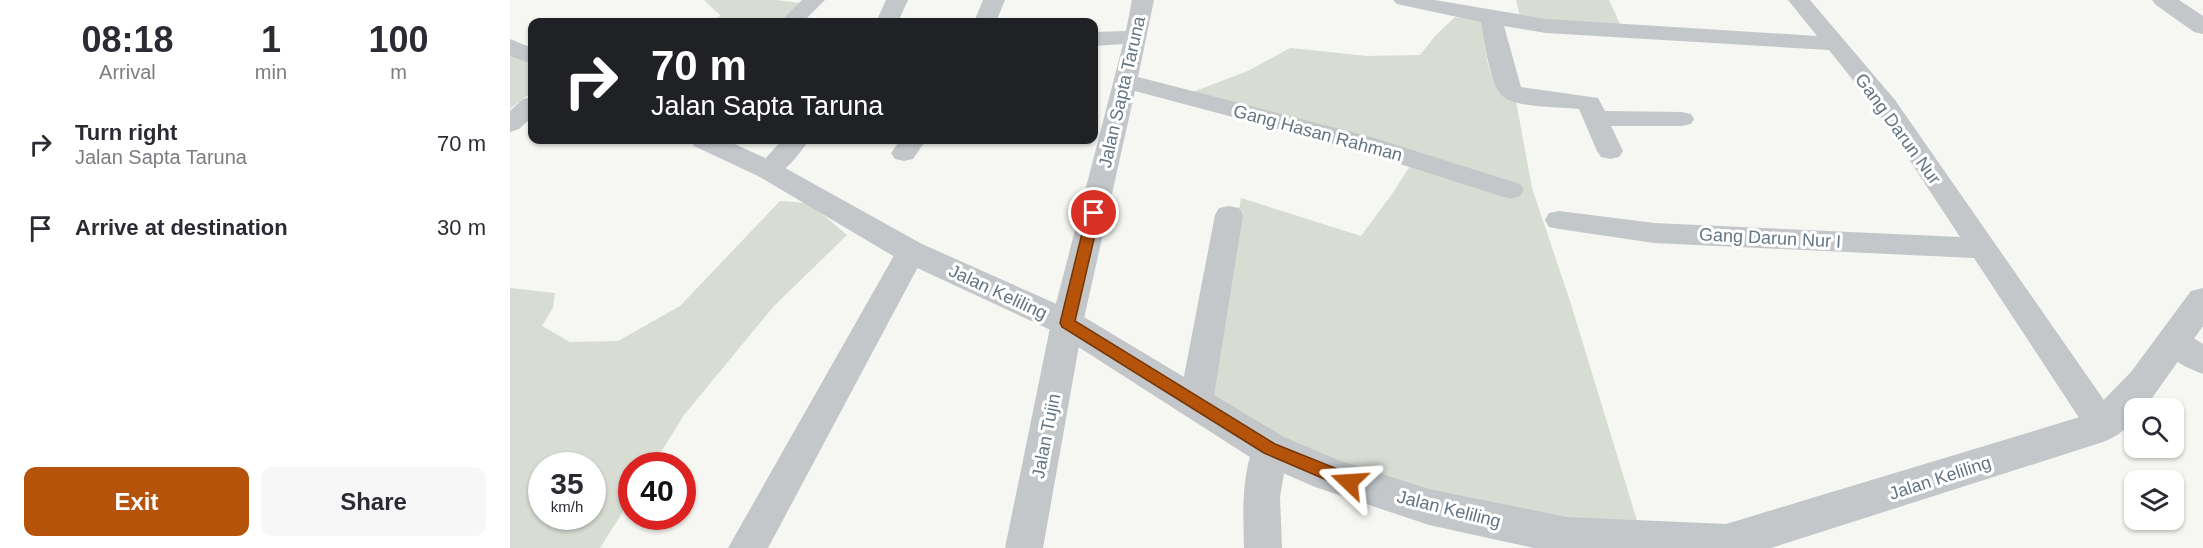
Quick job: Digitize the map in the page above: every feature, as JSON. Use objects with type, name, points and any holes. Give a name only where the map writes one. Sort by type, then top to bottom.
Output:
[{"type":"street","points":[[795,18],[814,0]]},
{"type":"street","points":[[889,18],[897,0]]},
{"type":"street","points":[[987,18],[994,0]]},
{"type":"street","name":"Jalan Sapta Taruna","points":[[1067,323],[1143,0]]},
{"type":"street","points":[[1404,0],[1502,13],[1546,26],[1834,44]]},
{"type":"street","name":"Gang Darun Nur","points":[[1800,0],[1886,105],[2103,426]]},
{"type":"street","points":[[2164,0],[2203,27]]},
{"type":"street","points":[[1502,13],[1506,84],[1512,92],[1523,96],[1589,102],[1610,151]]},
{"type":"street","points":[[1098,39],[1136,37]]},
{"type":"street","points":[[510,46],[528,55]]},
{"type":"street","name":"Gang Hasan Rahman","points":[[1125,81],[1362,143],[1510,190]]},
{"type":"street","points":[[510,124],[528,108]]},
{"type":"street","points":[[1596,118],[1682,119]]},
{"type":"street","name":"Jalan Keliling","points":[[713,144],[768,170],[911,252],[1067,323],[1270,449],[1329,475],[1429,507],[1567,536],[1728,546],[2103,426],[2118,412],[2203,300]]},
{"type":"street","points":[[768,170],[792,144]]},
{"type":"street","points":[[1196,402],[1228,215]]},
{"type":"street","name":"Gang Darun Nur I","points":[[1559,220],[1654,233],[1982,248]]},
{"type":"street","points":[[747,548],[911,252]]},
{"type":"street","name":"Jalan Tujin","points":[[1024,548],[1067,323]]},
{"type":"street","points":[[2173,341],[2203,361]]},
{"type":"street","points":[[1263,548],[1261,497],[1270,449]]},
{"type":"shaded area","points":[[704,0],[776,0],[800,3],[789,18],[716,18],[721,16]]},
{"type":"shaded area","points":[[1516,0],[1609,0],[1621,26],[1521,20]]},
{"type":"shaded area","points":[[1455,17],[1484,21],[1487,56],[1492,78],[1506,95],[1516,101],[1532,188],[1570,301],[1639,527],[1502,511],[1410,488],[1289,445],[1209,399],[1241,198],[1361,236],[1417,155],[1190,93],[1248,71],[1290,48],[1367,56],[1420,55],[1435,36]]},
{"type":"shaded area","points":[[510,49],[528,56],[528,95],[510,109]]},
{"type":"shaded area","points":[[780,201],[809,203],[847,235],[774,306],[684,415],[661,452],[618,452],[618,520],[600,548],[510,548],[510,288],[555,293],[553,308],[542,326],[570,342],[618,341],[680,306]]},
{"type":"route","points":[[1094,213],[1067,323],[1270,449],[1349,482]]}]
